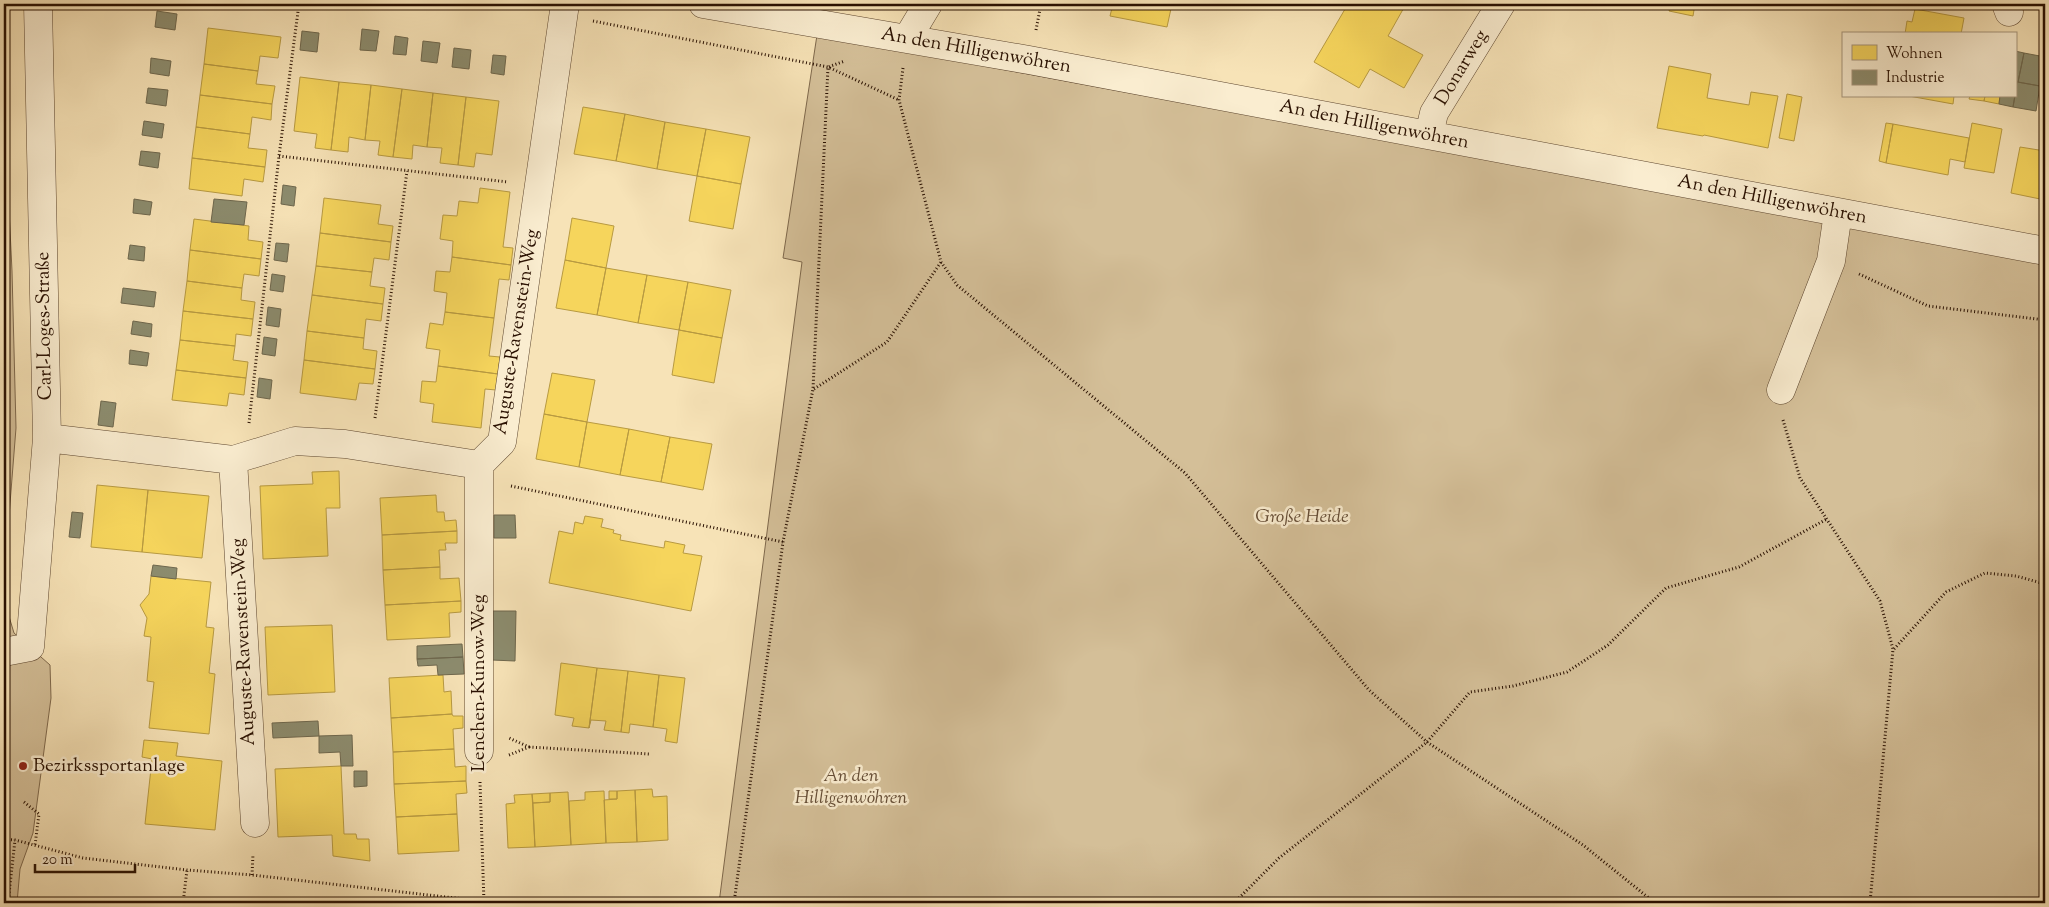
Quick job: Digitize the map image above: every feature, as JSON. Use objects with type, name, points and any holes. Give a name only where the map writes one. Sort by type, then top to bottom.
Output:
[{"type":"street","name":"Carl-Loges-Straße","points":[[17,650],[47,438],[38,4]]},
{"type":"street","name":"An den Hilligenwöhren","points":[[703,4],[1030,60],[2045,251]]},
{"type":"street","points":[[908,39],[928,4]]},
{"type":"street","name":"Donarweg","points":[[1429,135],[1434,113],[1501,4]]},
{"type":"street","name":"Auguste-Ravenstein-Weg","points":[[478,472],[502,442],[564,9]]},
{"type":"street","points":[[1780,390],[1831,261],[1838,213]]},
{"type":"street","points":[[47,438],[240,458],[295,441],[371,448],[478,472]]},
{"type":"street","name":"Auguste-Ravenstein-Weg","points":[[240,458],[255,823]]},
{"type":"street","name":"Lenchen-Kunow-Weg","points":[[478,472],[479,751]]},
{"type":"path","points":[[240,458],[299,4]]},
{"type":"path","points":[[564,9],[828,67],[899,100]]},
{"type":"path","points":[[908,39],[899,100],[941,262],[957,285],[1185,473],[1369,690],[1427,742],[1583,845],[1655,903]]},
{"type":"path","points":[[734,903],[783,542],[813,389],[828,67]]},
{"type":"path","points":[[279,156],[539,185]]},
{"type":"path","points":[[371,448],[407,171]]},
{"type":"path","points":[[1831,261],[1928,306],[2045,320]]},
{"type":"path","points":[[813,389],[887,342],[941,262]]},
{"type":"path","points":[[1780,390],[1778,401],[1800,478],[1880,601],[1893,649],[1870,903]]},
{"type":"path","points":[[478,472],[783,542]]},
{"type":"path","points":[[1234,903],[1279,858],[1427,742],[1470,692],[1513,686],[1567,672],[1608,645],[1666,588],[1739,567],[1827,519]]},
{"type":"path","points":[[1893,649],[1946,592],[1985,573],[2016,576],[2045,584]]},
{"type":"path","points":[[529,747],[649,754]]},
{"type":"path","name":"Lenchen-Kunow-Weg","points":[[479,751],[484,902]]},
{"type":"path","points":[[24,802],[38,814],[35,845]]},
{"type":"path","points":[[4,839],[15,840],[83,858],[186,870],[252,874],[499,903]]},
{"type":"path","points":[[8,903],[15,840]]},
{"type":"path","points":[[183,903],[186,870]]},
{"type":"path","points":[[1242,896],[1242,903]]},
{"type":"green space","name":"Große Heide","points":[[817,35],[2045,262],[2045,903],[719,903],[802,262],[783,258]]},
{"type":"green space","points":[[4,105],[12,271],[16,428],[4,579]]},
{"type":"green space","name":"Bezirkssportanlage","points":[[4,600],[14,633],[50,665],[51,698],[33,833],[20,869],[17,903],[4,903]]},
{"type":"building: Wohnen","points":[[1113,4],[1172,4],[1167,27],[1110,16]]},
{"type":"building: Wohnen","points":[[1348,4],[1406,4],[1388,36],[1423,55],[1404,88],[1370,69],[1359,88],[1314,62]]},
{"type":"building: Wohnen","points":[[1671,4],[1695,4],[1693,16],[1669,11]]},
{"type":"building: Wohnen","points":[[1915,9],[1964,18],[1961,32],[1905,32],[1907,21],[1912,22]]},
{"type":"building: Wohnen","points":[[208,28],[281,37],[278,58],[260,56],[258,71],[204,64]]},
{"type":"building: Wohnen","points":[[204,64],[258,71],[256,84],[275,86],[272,104],[200,95]]},
{"type":"building: Wohnen","points":[[1669,66],[1711,74],[1707,98],[1749,105],[1751,92],[1778,96],[1768,148],[1657,128]]},
{"type":"building: Wohnen","points":[[300,77],[339,82],[331,150],[315,148],[317,134],[294,131]]},
{"type":"building: Wohnen","points":[[339,82],[371,85],[365,140],[349,137],[348,152],[331,150]]},
{"type":"building: Wohnen","points":[[371,85],[402,89],[393,157],[378,155],[380,141],[365,140]]},
{"type":"building: Wohnen","points":[[402,89],[433,93],[427,147],[413,145],[412,159],[393,157]]},
{"type":"building: Wohnen","points":[[433,93],[466,97],[458,165],[440,163],[442,148],[427,147]]},
{"type":"building: Wohnen","points":[[1787,94],[1802,97],[1794,141],[1779,138]]},
{"type":"building: Wohnen","points":[[200,95],[272,104],[271,120],[252,117],[250,134],[196,127]]},
{"type":"building: Wohnen","points":[[466,97],[499,101],[492,155],[476,153],[474,167],[458,165]]},
{"type":"building: Wohnen","points":[[1920,98],[1954,98],[1953,104]]},
{"type":"building: Wohnen","points":[[1969,98],[1985,98],[1984,101]]},
{"type":"building: Wohnen","points":[[1985,98],[2000,98],[1999,104],[1984,101]]},
{"type":"building: Wohnen","points":[[583,107],[625,114],[616,161],[574,154]]},
{"type":"building: Wohnen","points":[[625,114],[665,122],[657,169],[616,161]]},
{"type":"building: Wohnen","points":[[665,122],[706,129],[697,176],[657,169]]},
{"type":"building: Wohnen","points":[[1886,123],[1893,124],[1886,163],[1879,161]]},
{"type":"building: Wohnen","points":[[1972,123],[2002,129],[1994,173],[1964,168]]},
{"type":"building: Wohnen","points":[[1893,124],[1969,138],[1965,162],[1950,159],[1948,175],[1886,163]]},
{"type":"building: Wohnen","points":[[196,127],[250,134],[248,148],[267,150],[265,167],[192,158]]},
{"type":"building: Wohnen","points":[[706,129],[750,137],[741,184],[697,176]]},
{"type":"building: Wohnen","points":[[2020,147],[2045,151],[2045,200],[2011,193]]},
{"type":"building: Wohnen","points":[[192,158],[265,167],[263,182],[244,179],[242,196],[189,189]]},
{"type":"building: Wohnen","points":[[697,176],[741,184],[733,229],[689,221]]},
{"type":"building: Wohnen","points":[[480,188],[510,192],[503,247],[513,248],[511,265],[452,257],[453,241],[440,239],[443,215],[457,216],[459,201],[478,203]]},
{"type":"building: Wohnen","points":[[324,198],[381,205],[378,224],[393,226],[391,242],[320,233]]},
{"type":"building: Wohnen","points":[[572,218],[614,226],[606,268],[565,260]]},
{"type":"building: Wohnen","points":[[194,219],[249,226],[248,240],[263,242],[261,259],[190,250]]},
{"type":"building: Wohnen","points":[[320,233],[391,242],[389,260],[374,258],[372,272],[316,266]]},
{"type":"building: Wohnen","points":[[190,250],[261,259],[259,276],[244,274],[242,288],[187,281]]},
{"type":"building: Wohnen","points":[[452,257],[511,265],[509,280],[499,279],[494,318],[445,312],[447,293],[434,291],[436,271],[450,272]]},
{"type":"building: Wohnen","points":[[565,260],[606,268],[597,315],[556,308]]},
{"type":"building: Wohnen","points":[[316,266],[372,272],[370,286],[385,288],[383,304],[312,295]]},
{"type":"building: Wohnen","points":[[606,268],[647,275],[638,323],[597,315]]},
{"type":"building: Wohnen","points":[[647,275],[688,282],[679,330],[638,323]]},
{"type":"building: Wohnen","points":[[187,281],[242,288],[241,300],[255,302],[253,319],[183,311]]},
{"type":"building: Wohnen","points":[[688,282],[731,290],[722,338],[679,330]]},
{"type":"building: Wohnen","points":[[312,295],[383,304],[381,321],[366,319],[364,338],[307,331]]},
{"type":"building: Wohnen","points":[[183,311],[253,319],[251,336],[236,334],[235,346],[180,340]]},
{"type":"building: Wohnen","points":[[445,312],[494,318],[489,356],[500,357],[498,374],[438,366],[440,350],[426,348],[430,323],[443,325]]},
{"type":"building: Wohnen","points":[[679,330],[722,338],[714,383],[672,375]]},
{"type":"building: Wohnen","points":[[307,331],[364,338],[363,349],[377,351],[375,369],[304,360]]},
{"type":"building: Wohnen","points":[[180,340],[235,346],[233,360],[248,362],[246,378],[176,370]]},
{"type":"building: Wohnen","points":[[304,360],[375,369],[373,384],[359,383],[356,400],[300,393]]},
{"type":"building: Wohnen","points":[[438,366],[498,374],[496,390],[485,389],[481,428],[432,422],[434,404],[420,402],[422,381],[436,382]]},
{"type":"building: Wohnen","points":[[176,370],[246,378],[244,395],[229,393],[227,406],[172,400]]},
{"type":"building: Wohnen","points":[[552,373],[595,380],[587,422],[544,414]]},
{"type":"building: Wohnen","points":[[544,414],[587,422],[579,467],[536,459]]},
{"type":"building: Wohnen","points":[[587,422],[629,429],[620,475],[579,467]]},
{"type":"building: Wohnen","points":[[629,429],[670,437],[661,482],[620,475]]},
{"type":"building: Wohnen","points":[[670,437],[712,444],[703,490],[661,482]]},
{"type":"building: Wohnen","points":[[339,471],[340,508],[326,508],[328,556],[263,559],[260,486],[313,484],[312,472]]},
{"type":"building: Wohnen","points":[[97,485],[148,490],[142,552],[91,547]]},
{"type":"building: Wohnen","points":[[148,490],[209,496],[202,558],[142,552]]},
{"type":"building: Wohnen","points":[[436,495],[437,512],[444,512],[445,521],[456,520],[457,531],[382,535],[380,498]]},
{"type":"building: Wohnen","points":[[585,516],[603,519],[601,527],[614,530],[613,533],[621,535],[620,540],[664,548],[665,541],[685,545],[683,553],[702,556],[691,611],[549,583],[559,531],[573,534],[575,522],[583,524]]},
{"type":"building: Wohnen","points":[[457,531],[457,543],[445,543],[446,550],[439,550],[440,567],[383,570],[382,535]]},
{"type":"building: Wohnen","points":[[440,567],[440,579],[459,578],[461,601],[385,605],[383,570]]},
{"type":"building: Wohnen","points":[[151,576],[211,582],[206,627],[214,628],[209,673],[215,674],[209,734],[149,728],[154,682],[147,681],[151,637],[144,636],[147,618],[140,605],[149,594]]},
{"type":"building: Wohnen","points":[[461,601],[461,612],[449,613],[450,637],[387,640],[385,605]]},
{"type":"building: Wohnen","points":[[332,625],[335,692],[268,695],[265,627]]},
{"type":"building: Wohnen","points":[[561,663],[597,668],[589,728],[572,726],[574,718],[555,715]]},
{"type":"building: Wohnen","points":[[597,668],[628,671],[621,732],[604,730],[606,721],[591,720],[589,728]]},
{"type":"building: Wohnen","points":[[628,671],[659,675],[653,727],[630,724],[629,733],[621,732]]},
{"type":"building: Wohnen","points":[[443,675],[444,692],[451,691],[452,714],[391,718],[389,678]]},
{"type":"building: Wohnen","points":[[659,675],[685,678],[677,743],[665,741],[667,729],[653,727]]},
{"type":"building: Wohnen","points":[[452,714],[453,716],[463,716],[463,728],[453,729],[454,749],[393,752],[391,718]]},
{"type":"building: Wohnen","points":[[144,740],[178,743],[176,756],[222,761],[215,830],[145,824],[152,759],[142,757]]},
{"type":"building: Wohnen","points":[[454,749],[455,767],[466,766],[466,781],[394,784],[393,752]]},
{"type":"building: Wohnen","points":[[341,766],[344,834],[356,834],[357,839],[369,839],[370,861],[333,856],[332,835],[278,837],[275,769]]},
{"type":"building: Wohnen","points":[[466,781],[467,793],[456,794],[457,814],[396,817],[394,784]]},
{"type":"building: Wohnen","points":[[652,789],[653,797],[667,796],[668,840],[637,842],[635,790]]},
{"type":"building: Wohnen","points":[[635,790],[637,842],[606,843],[604,800],[617,799],[617,791]]},
{"type":"building: Wohnen","points":[[604,791],[606,843],[571,845],[569,801],[585,800],[585,792]]},
{"type":"building: Wohnen","points":[[609,791],[617,791],[617,799],[609,799]]},
{"type":"building: Wohnen","points":[[568,792],[571,845],[535,847],[533,803],[550,802],[550,793]]},
{"type":"building: Wohnen","points":[[550,793],[550,802],[533,803],[532,794]]},
{"type":"building: Wohnen","points":[[532,794],[535,847],[508,848],[506,804],[515,803],[514,795]]},
{"type":"building: Wohnen","points":[[457,814],[459,851],[398,854],[396,817]]},
{"type":"building: Industrie","points":[[157,11],[177,14],[175,30],[155,27]]},
{"type":"building: Industrie","points":[[362,29],[379,31],[376,51],[360,50]]},
{"type":"building: Industrie","points":[[302,31],[319,33],[317,52],[300,50]]},
{"type":"building: Industrie","points":[[395,36],[408,38],[406,55],[393,54]]},
{"type":"building: Industrie","points":[[423,41],[440,43],[437,63],[421,61]]},
{"type":"building: Industrie","points":[[454,48],[471,50],[469,69],[452,67]]},
{"type":"building: Industrie","points":[[2016,51],[2024,53],[2018,82],[2016,81]]},
{"type":"building: Industrie","points":[[2024,53],[2045,57],[2040,86],[2018,82]]},
{"type":"building: Industrie","points":[[493,55],[506,56],[504,75],[491,73]]},
{"type":"building: Industrie","points":[[151,58],[171,61],[169,76],[150,73]]},
{"type":"building: Industrie","points":[[2017,82],[2040,86],[2036,111],[2013,107],[2016,98]]},
{"type":"building: Industrie","points":[[148,88],[168,90],[166,106],[146,103]]},
{"type":"building: Industrie","points":[[2000,98],[2015,98],[2013,107],[1999,104]]},
{"type":"building: Industrie","points":[[144,121],[164,124],[162,138],[142,135]]},
{"type":"building: Industrie","points":[[141,151],[160,153],[158,168],[139,165]]},
{"type":"building: Industrie","points":[[283,185],[296,187],[294,206],[281,204]]},
{"type":"building: Industrie","points":[[134,199],[152,202],[150,215],[133,213]]},
{"type":"building: Industrie","points":[[214,199],[247,202],[244,225],[211,222]]},
{"type":"building: Industrie","points":[[276,243],[289,244],[287,262],[274,260]]},
{"type":"building: Industrie","points":[[130,245],[145,247],[144,261],[128,259]]},
{"type":"building: Industrie","points":[[272,274],[285,276],[283,292],[270,290]]},
{"type":"building: Industrie","points":[[123,288],[156,292],[154,307],[121,303]]},
{"type":"building: Industrie","points":[[268,307],[281,309],[279,327],[266,325]]},
{"type":"building: Industrie","points":[[133,321],[152,324],[151,337],[131,334]]},
{"type":"building: Industrie","points":[[264,337],[277,339],[275,356],[262,354]]},
{"type":"building: Industrie","points":[[130,350],[149,353],[147,366],[129,364]]},
{"type":"building: Industrie","points":[[259,378],[272,380],[270,399],[257,397]]},
{"type":"building: Industrie","points":[[101,401],[116,403],[113,427],[98,425]]},
{"type":"building: Industrie","points":[[72,512],[83,513],[80,538],[69,537]]},
{"type":"building: Industrie","points":[[494,515],[515,515],[516,538],[494,538]]},
{"type":"building: Industrie","points":[[153,565],[177,568],[176,579],[151,576]]},
{"type":"building: Industrie","points":[[493,611],[516,611],[515,661],[492,660]]},
{"type":"building: Industrie","points":[[462,644],[463,657],[417,659],[417,646]]},
{"type":"building: Industrie","points":[[463,657],[464,674],[438,675],[437,665],[418,666],[417,659]]},
{"type":"building: Industrie","points":[[318,721],[319,736],[273,738],[272,723]]},
{"type":"building: Industrie","points":[[352,735],[353,766],[341,766],[340,752],[319,753],[319,736]]},
{"type":"building: Industrie","points":[[354,771],[367,771],[367,786],[354,787]]},
{"type":"place","name":"Bezirkssportanlage","points":[[23,766]]}]
